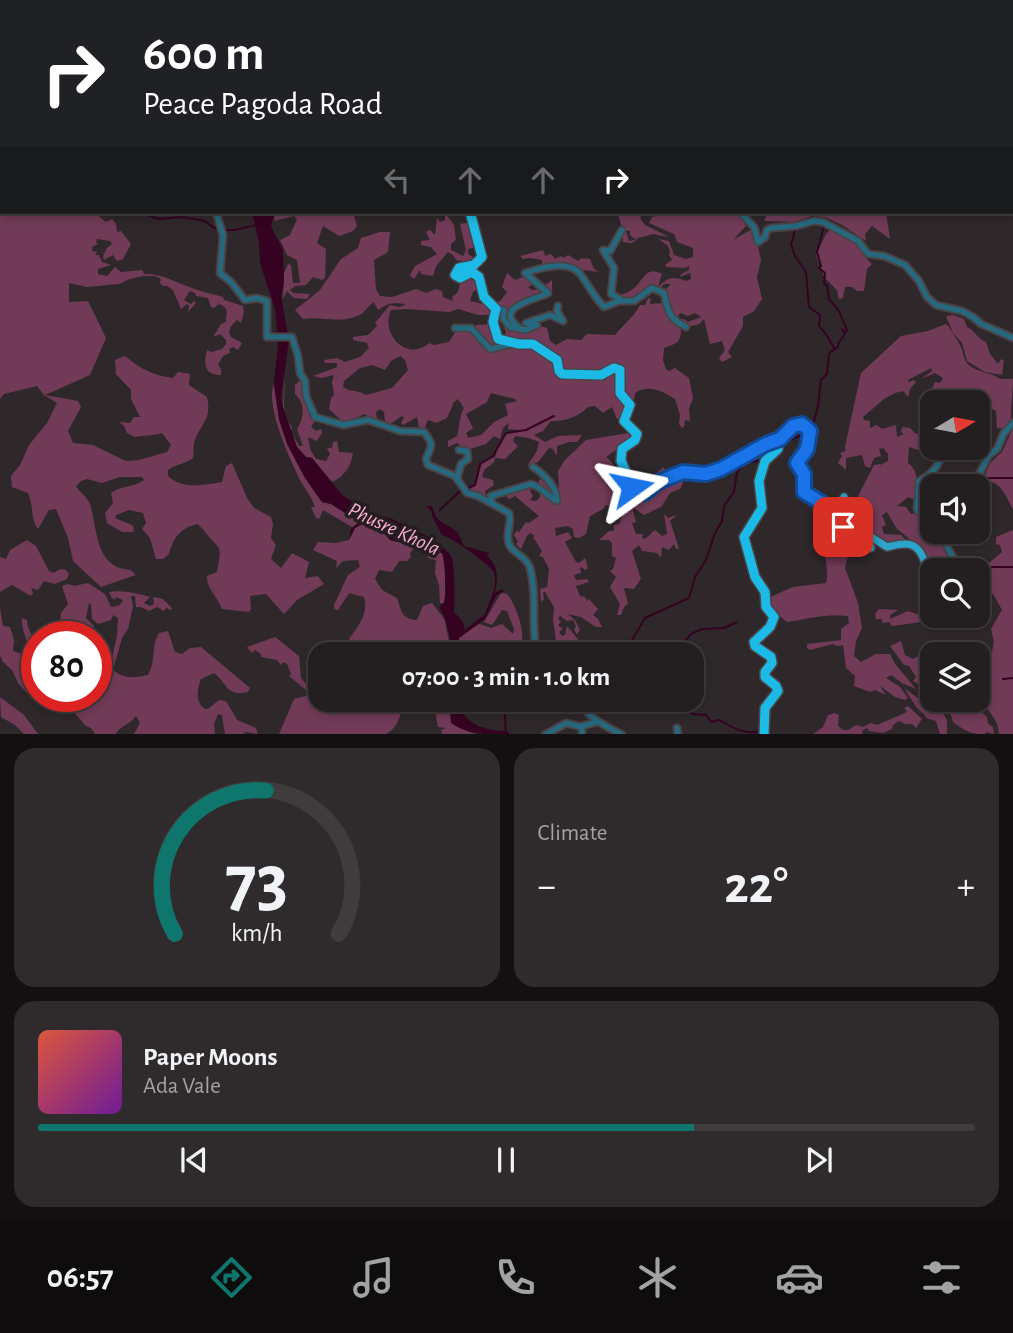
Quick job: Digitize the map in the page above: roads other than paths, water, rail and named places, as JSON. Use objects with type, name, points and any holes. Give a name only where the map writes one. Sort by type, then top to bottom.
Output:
[{"type":"highway","points":[[471,214],[482,257],[474,265],[459,268],[456,275],[460,278],[472,272],[478,275],[484,297],[496,308],[493,322],[498,339],[537,346],[557,360],[562,374],[600,375],[614,368],[621,370],[620,393],[631,405],[624,421],[638,434],[635,440],[622,449],[620,457],[632,487],[637,492],[645,493],[658,482],[683,472],[713,472],[773,442],[778,445],[778,449],[765,461],[759,478],[762,508],[744,537],[755,577],[765,592],[766,607],[774,617],[769,627],[754,642],[755,646],[771,657],[772,663],[765,677],[778,691],[765,708],[764,734]]},
{"type":"main road","points":[[773,442],[796,424],[808,428],[808,446],[797,463],[804,474],[805,495],[835,511],[846,532],[848,524],[841,502],[844,496],[868,548],[871,548],[867,535],[887,547],[904,544],[915,546],[923,558]]},
{"type":"street","points":[[217,214],[221,230],[220,273],[231,282],[244,300],[257,298],[267,301],[267,337],[292,337],[306,396],[315,417],[343,425],[368,420],[400,431],[424,432],[432,445],[426,458],[428,465],[447,471],[469,494],[493,503],[510,515],[509,547],[522,554],[530,568],[536,610],[534,642]]},
{"type":"street","points":[[742,214],[754,227],[758,242],[765,237],[769,229],[814,221],[830,225],[858,241],[868,254],[884,256],[905,265],[919,281],[927,298],[936,305],[962,311],[981,324],[1013,338]]},
{"type":"street","points":[[622,230],[610,251],[603,252],[614,268],[611,294],[634,301]]},
{"type":"street","points":[[521,329],[511,316],[518,304],[548,293],[536,280],[526,275],[527,272],[540,268],[572,267],[581,273],[592,294],[604,307],[619,301],[634,301],[652,288],[664,293],[673,321],[686,327]]},
{"type":"street","points":[[496,308],[504,310],[503,318],[508,325],[521,329],[532,328],[536,324],[526,323],[550,315],[563,321],[557,311],[558,306]]},
{"type":"street","points":[[455,328],[471,328],[490,349],[519,344]]},
{"type":"street","points":[[979,474],[988,456],[997,449],[1004,433],[1013,423]]},
{"type":"street","points":[[457,479],[461,464],[468,459],[467,451],[459,450]]},
{"type":"street","points":[[930,474],[942,460]]},
{"type":"street","points":[[493,503],[491,496],[531,484],[557,501],[557,496],[544,475],[533,467]]},
{"type":"street","points":[[920,480],[916,503],[920,513]]},
{"type":"street","points":[[586,712],[597,722],[622,734]]},
{"type":"street","points":[[545,734],[566,723],[582,727],[597,722]]},
{"type":"street","points":[[582,727],[582,734]]},
{"type":"water","name":"Phusre Khola","points":[[252,214],[274,214],[271,226],[283,250],[284,283],[281,296],[289,340],[281,398],[297,447],[306,457],[312,458],[342,495],[376,516],[390,518],[435,540],[449,553],[453,566],[454,612],[463,622],[465,630],[485,614],[494,589],[494,573],[470,552],[442,535],[432,512],[426,506],[432,506],[438,519],[457,532],[464,546],[489,553],[487,556],[497,573],[495,593],[502,589],[504,591],[496,596],[485,619],[459,638],[459,642],[451,642],[439,607],[444,603],[445,594],[442,553],[390,540],[383,532],[364,523],[355,528],[349,540],[351,529],[359,522],[331,504],[322,502],[305,478],[287,444],[279,420],[274,384],[278,343],[275,309],[260,263]]},
{"type":"water","points":[[450,712],[462,712],[469,720],[483,728],[507,731],[510,734],[479,733],[464,730],[451,723]]},
{"type":"waterway","points":[[143,214],[159,219],[181,217],[205,221],[219,229]]},
{"type":"waterway","points":[[225,230],[256,225]]},
{"type":"waterway","points":[[810,426],[818,406],[821,380],[827,374],[829,353],[838,347],[845,334],[842,329],[846,332],[847,330],[839,311],[829,299],[827,285],[824,284],[825,273],[819,268],[821,266],[817,252],[824,226]]},
{"type":"waterway","points":[[796,227],[791,245],[806,272],[809,307],[820,315],[819,326],[834,348]]},
{"type":"waterway","points":[[466,489],[475,485],[480,464],[493,456],[506,433],[526,430],[554,416]]},
{"type":"waterway","points":[[783,446],[805,434]]},
{"type":"waterway","points":[[631,642],[645,618],[689,598],[695,577],[706,560],[722,521],[724,506],[734,492],[737,472],[746,463],[762,460]]},
{"type":"waterway","points":[[990,478],[1013,478]]},
{"type":"waterway","points":[[440,510],[461,490]]},
{"type":"waterway","points":[[990,567],[1013,567]]},
{"type":"waterway","points":[[684,642],[691,634],[702,629],[724,628],[737,622]]},
{"type":"waterway","points":[[1003,679],[1013,678]]},
{"type":"waterway","points":[[506,712],[506,734]]},
{"type":"waterway","points":[[690,712],[706,715],[711,722],[719,720],[736,729],[759,734]]}]
